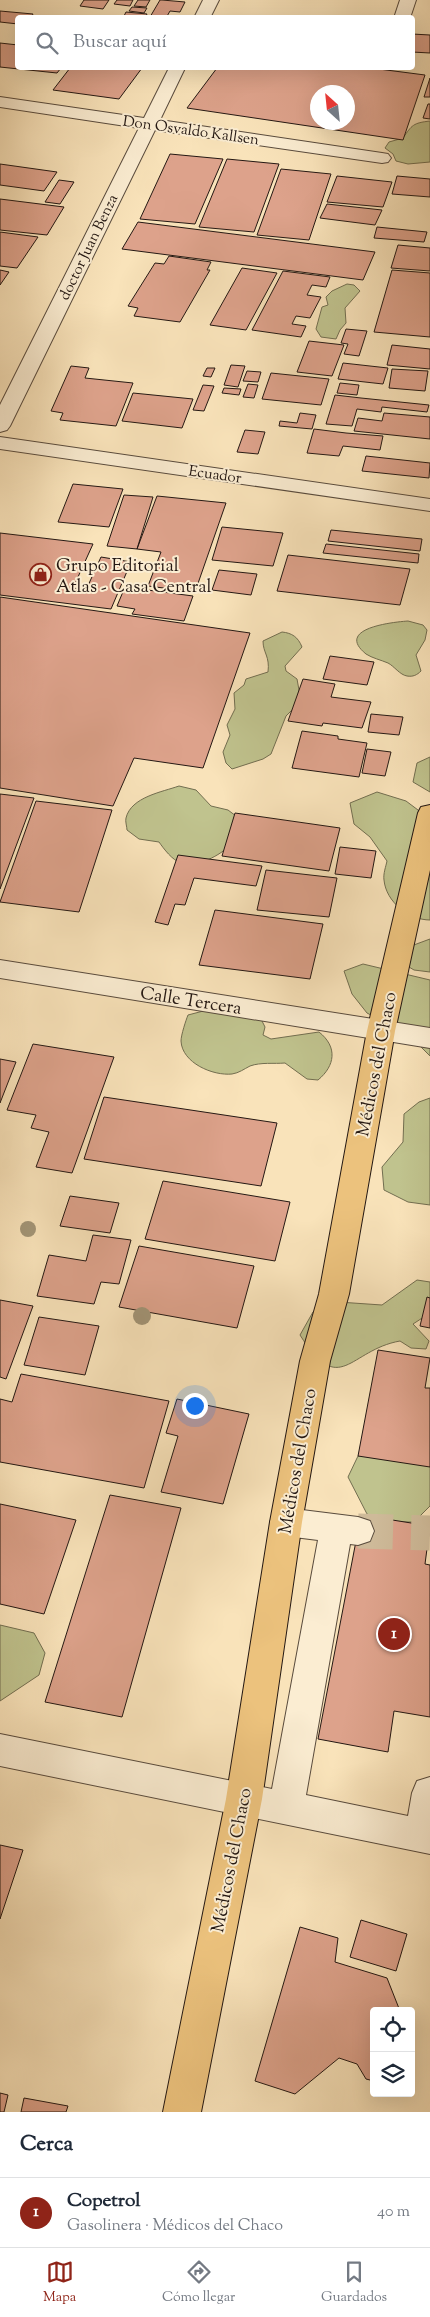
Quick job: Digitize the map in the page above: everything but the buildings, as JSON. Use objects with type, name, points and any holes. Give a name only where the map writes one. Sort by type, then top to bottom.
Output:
[{"type":"main road","name":"Médicos del Chaco","points":[[182,2112],[244,1799],[286,1522],[315,1361],[334,1294],[381,1031],[430,813]]},
{"type":"street","points":[[204,15],[211,0]]},
{"type":"street","points":[[403,15],[408,0]]},
{"type":"street","name":"doctor Juan Benza","points":[[0,426],[176,70]]},
{"type":"street","name":"Don Osvaldo Kallsen","points":[[0,102],[382,158]]},
{"type":"street","name":"Ecuador","points":[[0,444],[430,505]]},
{"type":"street","name":"Calle Tercera","points":[[0,969],[430,1038]]},
{"type":"street","points":[[286,1522],[347,1529],[286,1808]]},
{"type":"street","points":[[0,1750],[427,1836],[430,1793]]},
{"type":"green space","points":[[430,121],[430,162],[408,164],[396,161],[393,154],[385,148],[389,142],[403,138],[411,127],[416,124]]},
{"type":"green space","points":[[347,284],[354,285],[360,291],[345,308],[346,323],[336,339],[321,337],[316,329],[322,307],[328,305],[326,297],[332,291]]},
{"type":"green space","points":[[408,621],[423,625],[427,630],[425,640],[416,655],[421,671],[416,675],[404,675],[388,663],[366,654],[358,645],[357,638],[362,632],[370,628]]},
{"type":"green space","points":[[282,632],[294,636],[302,647],[285,666],[286,671],[297,679],[299,690],[296,706],[286,716],[271,754],[263,759],[232,769],[226,763],[223,752],[230,735],[227,725],[235,709],[234,693],[244,685],[246,679],[268,672],[268,662],[263,641]]},
{"type":"green space","points":[[430,757],[430,792],[413,782],[417,763]]},
{"type":"green space","points":[[179,786],[196,790],[211,806],[228,810],[240,819],[236,835],[231,844],[221,853],[201,862],[188,864],[178,862],[171,857],[159,842],[139,839],[127,830],[126,818],[134,805],[148,796]]},
{"type":"green space","points":[[377,792],[406,801],[430,819],[430,920],[414,917],[407,913],[389,896],[384,880],[387,861],[370,837],[354,824],[350,803]]},
{"type":"green space","points":[[430,939],[430,972],[414,970],[399,961],[403,949]]},
{"type":"green space","points":[[363,964],[430,980],[430,1056],[408,1034],[367,1013],[352,994],[344,971]]},
{"type":"green space","points":[[211,1009],[261,1019],[265,1027],[263,1035],[271,1039],[319,1032],[332,1050],[331,1063],[324,1075],[318,1080],[307,1079],[285,1063],[254,1065],[232,1074],[216,1073],[208,1070],[193,1062],[187,1056],[181,1041],[188,1015]]},
{"type":"green space","points":[[430,1098],[430,1205],[408,1202],[384,1190],[382,1167],[403,1142],[404,1114],[419,1102]]},
{"type":"green space","points":[[417,1280],[430,1282],[430,1313],[413,1324],[429,1341],[426,1349],[411,1348],[400,1341],[383,1346],[346,1365],[336,1367],[325,1364],[314,1354],[300,1335],[313,1312],[324,1301],[382,1305]]},
{"type":"green space","points":[[380,1447],[430,1457],[430,1506],[414,1522],[391,1522],[367,1514],[348,1477],[358,1456]]},
{"type":"green space","points":[[0,1625],[34,1633],[45,1653],[39,1675],[0,1701]]},
{"type":"tunnel","points":[[358,1531],[430,1533]]},
{"type":"place","name":"Grupo Editorial Atlas - Casa Central","points":[[40,575]]},
{"type":"place","name":"Copetrol","points":[[394,1634]]}]
